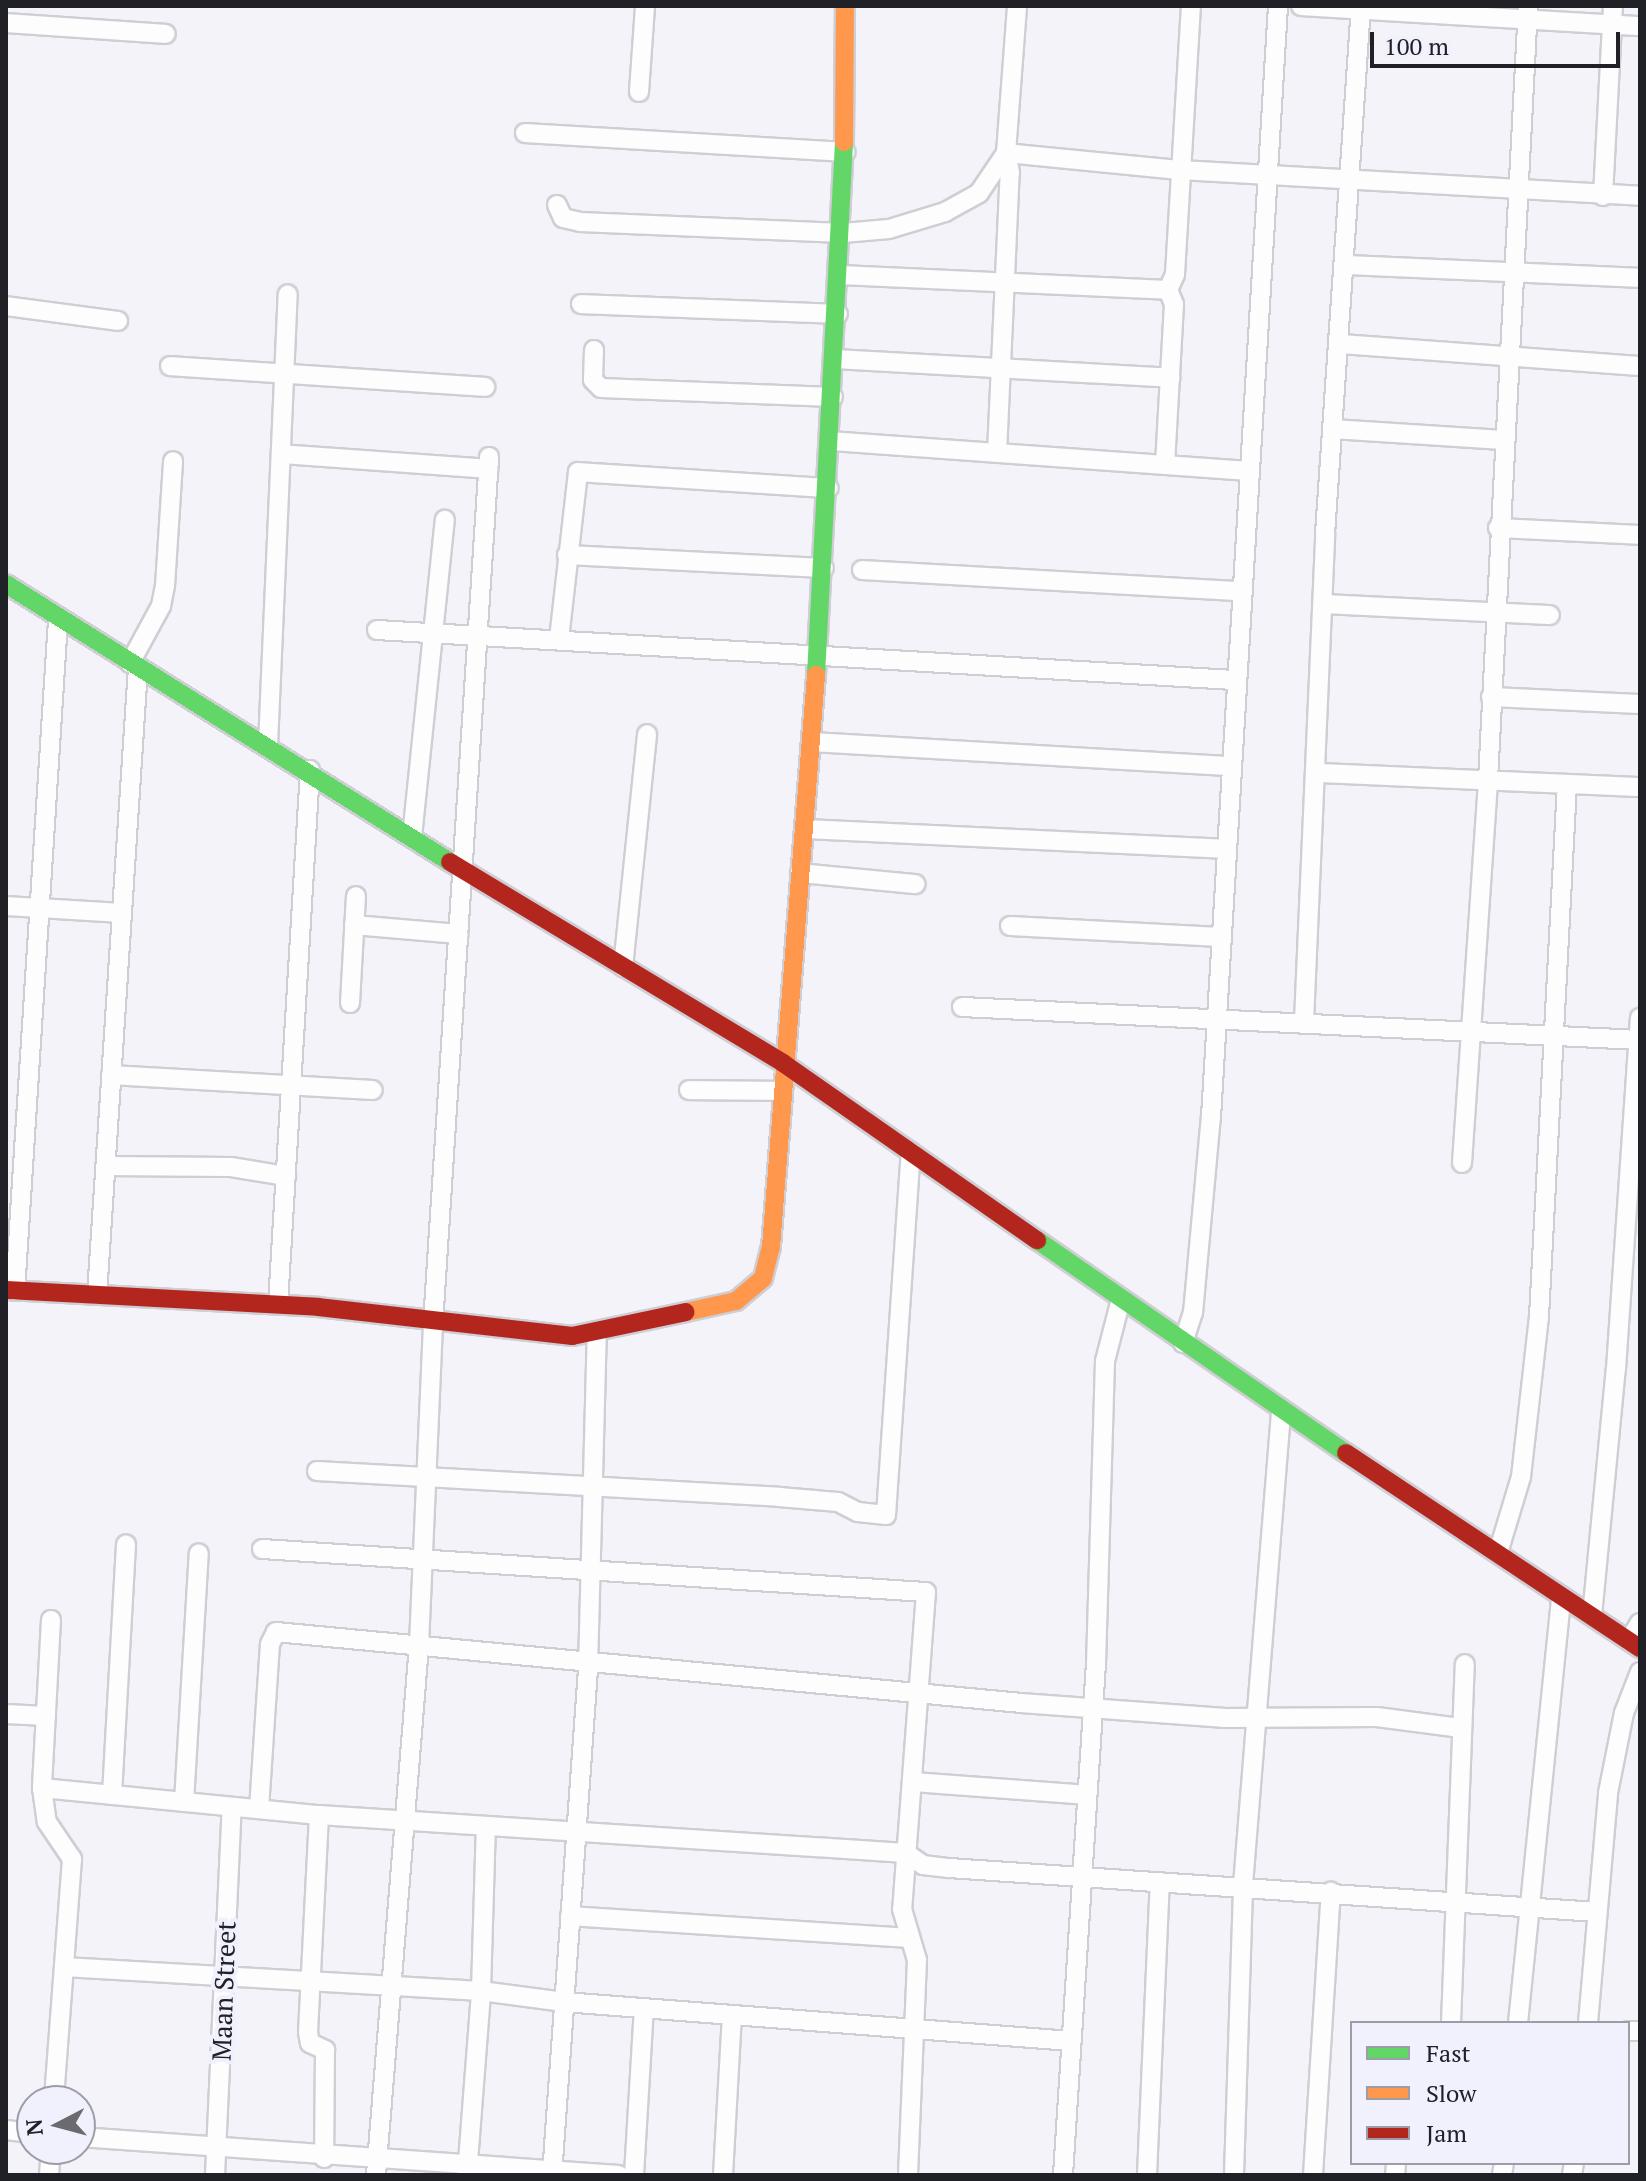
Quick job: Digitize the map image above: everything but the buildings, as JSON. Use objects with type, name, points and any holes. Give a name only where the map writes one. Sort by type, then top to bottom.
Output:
[{"type":"street","points":[[639,92],[645,6]]},
{"type":"street","points":[[58,620],[26,1117],[10,1290],[278,1304],[374,1312],[433,1324],[572,1336],[736,1301],[756,1288],[771,1247],[783,1063],[812,742],[843,233],[845,6]]},
{"type":"street","points":[[997,453],[1005,282],[1006,153],[1017,6]]},
{"type":"street","points":[[1165,465],[1174,304],[1168,290],[1175,274],[1191,6]]},
{"type":"street","points":[[1183,1343],[1193,1313],[1221,937],[1265,175],[1278,6]]},
{"type":"street","points":[[1301,6],[1613,15],[1640,26]]},
{"type":"street","points":[[1304,1021],[1318,773],[1323,604],[1361,7]]},
{"type":"street","points":[[1462,1163],[1488,780],[1502,440],[1528,13]]},
{"type":"street","points":[[1603,196],[1613,15]]},
{"type":"street","points":[[6,23],[166,34]]},
{"type":"street","points":[[525,133],[845,152]]},
{"type":"street","points":[[1006,153],[1180,170],[1517,186],[1603,196],[1640,196]]},
{"type":"street","points":[[557,205],[560,215],[571,221],[843,233],[889,229],[945,212],[979,193],[1006,153]]},
{"type":"street","points":[[1345,265],[1640,278]]},
{"type":"street","points":[[840,275],[1168,290]]},
{"type":"street","points":[[268,745],[288,294]]},
{"type":"street","points":[[581,304],[838,314]]},
{"type":"street","points":[[6,306],[118,321]]},
{"type":"street","points":[[1340,344],[1640,366]]},
{"type":"street","points":[[594,350],[593,380],[601,388],[833,397]]},
{"type":"street","points":[[835,359],[1001,366],[1170,378]]},
{"type":"street","points":[[170,366],[485,387]]},
{"type":"street","points":[[1334,429],[1502,440]]},
{"type":"street","points":[[831,441],[1247,471]]},
{"type":"street","points":[[281,454],[489,463],[433,1324],[419,1645],[377,2168]]},
{"type":"street","points":[[97,1295],[134,666],[161,606],[173,461]]},
{"type":"street","points":[[559,639],[575,481],[580,471],[828,488]]},
{"type":"street","points":[[412,837],[437,633],[445,520]]},
{"type":"street","points":[[1498,528],[1640,535]]},
{"type":"street","points":[[567,555],[824,568]]},
{"type":"street","points":[[862,570],[1240,591]]},
{"type":"street","points":[[6,584],[58,620],[310,770],[463,871],[783,1063],[1281,1410],[1635,1644],[1640,1623]]},
{"type":"street","points":[[1323,604],[1550,615]]},
{"type":"street","points":[[377,630],[1235,680]]},
{"type":"street","points":[[1491,697],[1640,704]]},
{"type":"street","points":[[623,967],[647,734]]},
{"type":"street","points":[[812,742],[1231,766]]},
{"type":"street","points":[[278,1304],[310,770]]},
{"type":"street","points":[[1318,773],[1640,787]]},
{"type":"street","points":[[1498,1553],[1521,1477],[1539,1317],[1551,1035],[1567,784]]},
{"type":"street","points":[[804,829],[1225,849]]},
{"type":"street","points":[[800,873],[915,884]]},
{"type":"street","points":[[350,1003],[356,896]]},
{"type":"street","points":[[6,906],[121,913]]},
{"type":"street","points":[[354,925],[459,934]]},
{"type":"street","points":[[1010,926],[1221,937]]},
{"type":"street","points":[[962,1007],[1304,1021],[1639,1040]]},
{"type":"street","points":[[1592,1616],[1634,1202],[1640,1018]]},
{"type":"street","points":[[111,1075],[373,1090]]},
{"type":"street","points":[[689,1090],[781,1091]]},
{"type":"street","points":[[6,1116],[26,1117]]},
{"type":"street","points":[[317,1471],[591,1483],[838,1502],[858,1512],[886,1515],[911,1152]]},
{"type":"street","points":[[106,1166],[231,1167],[286,1176]]},
{"type":"street","points":[[1063,2175],[1093,1706],[1105,1361],[1121,1299]]},
{"type":"street","points":[[552,2173],[588,1659],[597,1333]]},
{"type":"street","points":[[1234,2175],[1243,1885],[1281,1410]]},
{"type":"street","points":[[112,1795],[126,1544]]},
{"type":"street","points":[[262,1549],[423,1562],[926,1592],[902,1909],[908,1938],[917,1960],[908,2175]]},
{"type":"street","points":[[184,1802],[199,1553]]},
{"type":"street","points":[[1518,2021],[1561,1596]]},
{"type":"street","points":[[51,1620],[42,1788],[47,1822],[72,1859],[55,2085]]},
{"type":"street","points":[[259,1809],[273,1633],[1225,1718],[1256,1715],[1377,1717],[1461,1728]]},
{"type":"street","points":[[1451,2021],[1453,1902],[1465,1664]]},
{"type":"street","points":[[1588,2021],[1608,1793],[1624,1713],[1640,1672]]},
{"type":"street","points":[[6,1714],[46,1716]]},
{"type":"street","points":[[912,1782],[1087,1795]]},
{"type":"street","points":[[42,1788],[319,1815],[906,1853],[923,1865],[1081,1878],[1243,1885],[1596,1912]]},
{"type":"street","name":"Maan Street","points":[[215,2175],[232,1807]]},
{"type":"street","points":[[319,1815],[308,2039],[325,2050],[324,2158]]},
{"type":"street","points":[[467,2171],[481,1991],[486,1826]]},
{"type":"street","points":[[1147,2175],[1160,1882]]},
{"type":"street","points":[[1313,2175],[1331,1892]]},
{"type":"street","points":[[570,1916],[908,1938]]},
{"type":"street","points":[[64,1967],[481,1991],[644,2009],[1071,2041]]},
{"type":"street","points":[[634,2175],[644,2009]]},
{"type":"street","points":[[723,2175],[732,2015]]},
{"type":"street","points":[[96,2138],[324,2158],[377,2168],[619,2175]]},
{"type":"traffic: fast","points":[[816,675],[844,142]]},
{"type":"traffic: fast","points":[[6,584],[450,862]]},
{"type":"traffic: fast","points":[[1037,1240],[1346,1453]]},
{"type":"traffic: slow","points":[[844,142],[845,6]]},
{"type":"traffic: slow","points":[[686,1312],[736,1301],[763,1278],[771,1247],[816,675]]},
{"type":"traffic: jam","points":[[450,862],[783,1063],[1037,1240]]},
{"type":"traffic: jam","points":[[6,1290],[318,1307],[572,1336],[686,1312]]},
{"type":"traffic: jam","points":[[1346,1453],[1640,1648]]}]
